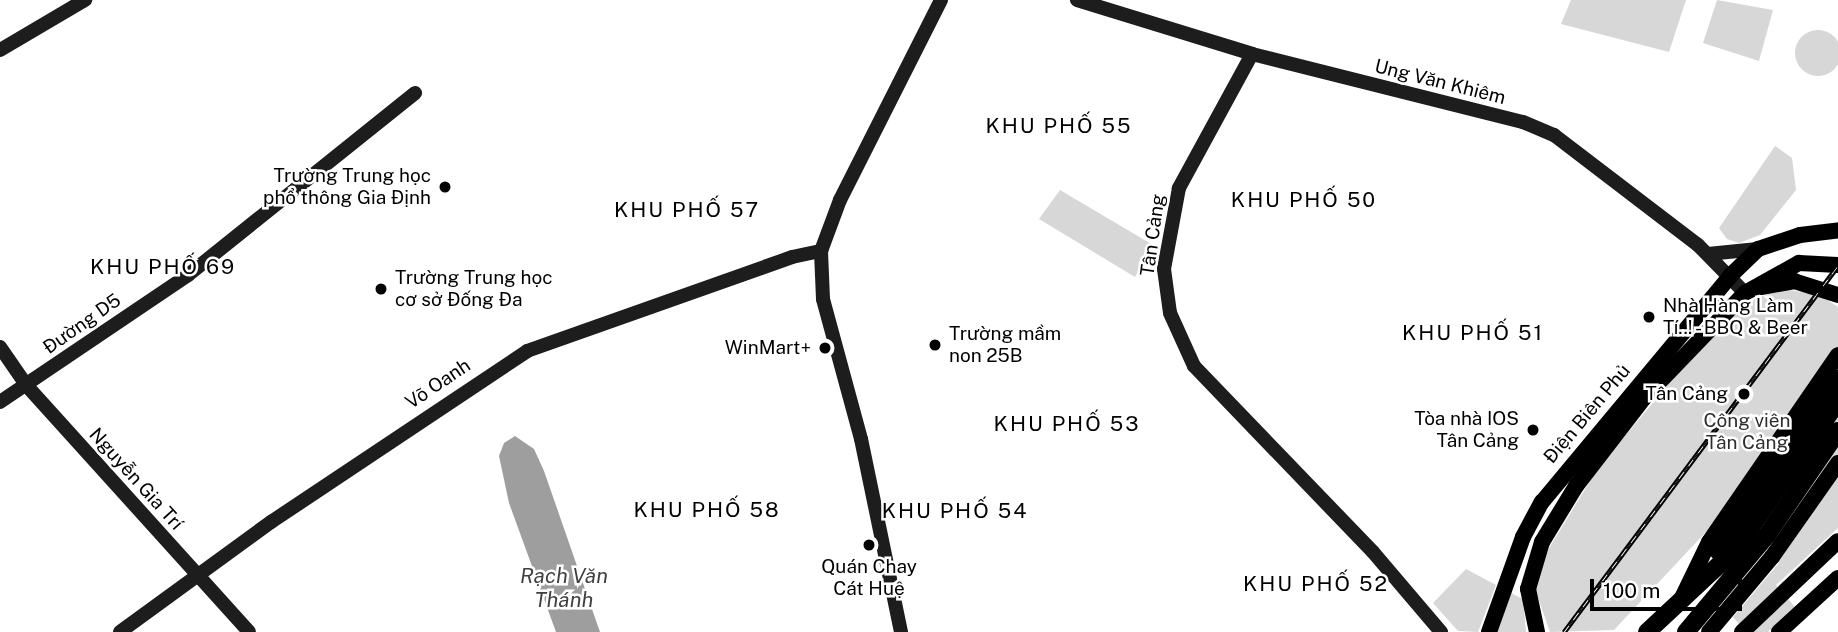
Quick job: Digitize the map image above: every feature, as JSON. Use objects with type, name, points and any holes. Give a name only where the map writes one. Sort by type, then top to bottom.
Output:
[{"type":"highway","points":[[1647,632],[1709,576],[1732,532],[1838,379]]},
{"type":"highway","points":[[1732,532],[1838,401]]},
{"type":"highway","points":[[1686,632],[1711,622],[1838,431]]},
{"type":"main road","points":[[1758,249],[1800,235],[1838,230]]},
{"type":"main road","name":"Điện Biên Phủ","points":[[1489,632],[1523,537],[1542,502],[1730,276],[1758,249]]},
{"type":"main road","points":[[1745,293],[1799,263],[1838,265]]},
{"type":"main road","points":[[1745,293],[1773,283],[1794,281],[1838,295]]},
{"type":"main road","name":"Điện Biên Phủ","points":[[1528,589],[1547,533],[1600,453],[1677,360],[1745,293]]},
{"type":"main road","points":[[1679,604],[1698,561],[1732,532],[1838,355]]},
{"type":"main road","points":[[1711,622],[1772,557],[1838,463]]},
{"type":"main road","points":[[1742,632],[1838,541]]},
{"type":"main road","points":[[1779,632],[1838,578]]},
{"type":"main road","points":[[1506,584],[1528,589],[1537,632]]},
{"type":"street","points":[[0,50],[85,0]]},
{"type":"street","points":[[901,632],[861,439],[822,299],[821,251],[840,200],[941,0]]},
{"type":"street","name":"Ung Văn Khiêm","points":[[1077,0],[1252,54],[1523,122],[1553,135],[1612,175],[1708,254],[1745,293]]},
{"type":"street","name":"Tân Cảng","points":[[1252,54],[1180,188],[1164,269],[1170,313],[1194,366],[1373,552],[1441,632]]},
{"type":"street","name":"Đường D5","points":[[0,402],[188,275],[415,93]]},
{"type":"street","points":[[1708,254],[1758,249]]},
{"type":"street","name":"Võ Oanh","points":[[120,632],[397,435],[527,351],[792,257],[821,251]]},
{"type":"street","name":"Nguyễn Gia Trí","points":[[0,346],[27,386],[249,632]]},
{"type":"green space","points":[[1571,0],[1686,0],[1669,52],[1561,24]]},
{"type":"green space","points":[[1717,0],[1773,10],[1759,61],[1703,43]]},
{"type":"green space","points":[[1818,30],[1835,36],[1841,53],[1835,70],[1818,76],[1801,70],[1795,53],[1801,36]]},
{"type":"green space","points":[[1775,146],[1792,158],[1796,190],[1760,235],[1739,243],[1727,239],[1719,228]]},
{"type":"green space","points":[[1060,190],[1153,245],[1135,277],[1039,219]]},
{"type":"green space","name":"Công viên Tân Cảng","points":[[1784,289],[1820,295],[1838,307],[1838,528],[1776,585],[1795,607],[1768,632],[1746,632],[1733,617],[1779,563],[1718,519],[1614,630],[1550,632],[1535,589],[1543,558],[1598,468],[1688,361],[1734,314],[1756,298]]},
{"type":"green space","points":[[1466,569],[1496,585],[1478,632],[1458,631],[1433,603]]},
{"type":"green space","points":[[1511,593],[1523,599],[1526,632],[1497,632]]},
{"type":"water","name":"Rạch Văn Thánh","points":[[515,436],[534,449],[544,471],[600,632],[556,632],[509,503],[499,456],[504,443]]},
{"type":"railway","points":[[1564,632],[1838,266]]},
{"type":"place","name":"Trường Trung học phổ thông Gia Định","points":[[445,187]]},
{"type":"place","name":"Trường Trung học cơ sở Đống Đa","points":[[381,289]]},
{"type":"place","name":"Nhà Hàng Làm Tí..! - BBQ & Beer","points":[[1649,317]]},
{"type":"place","name":"Trường mầm non 25B","points":[[935,345]]},
{"type":"place","name":"WinMart+","points":[[825,348]]},
{"type":"place","name":"Tân Cảng","points":[[1744,394]]},
{"type":"place","name":"Tòa nhà IOS Tân Cảng","points":[[1533,430]]},
{"type":"place","name":"Quán Chay Cát Huệ","points":[[869,545]]},
{"type":"district","name":"KHU PHỐ 55","points":[[1059,126]]},
{"type":"district","name":"KHU PHỐ 50","points":[[1304,200]]},
{"type":"district","name":"KHU PHỐ 57","points":[[687,210]]},
{"type":"district","name":"KHU PHỐ 69","points":[[163,267]]},
{"type":"district","name":"KHU PHỐ 51","points":[[1473,333]]},
{"type":"district","name":"KHU PHỐ 53","points":[[1067,424]]},
{"type":"district","name":"KHU PHỐ 58","points":[[707,510]]},
{"type":"district","name":"KHU PHỐ 54","points":[[955,511]]},
{"type":"district","name":"KHU PHỐ 52","points":[[1316,584]]}]
